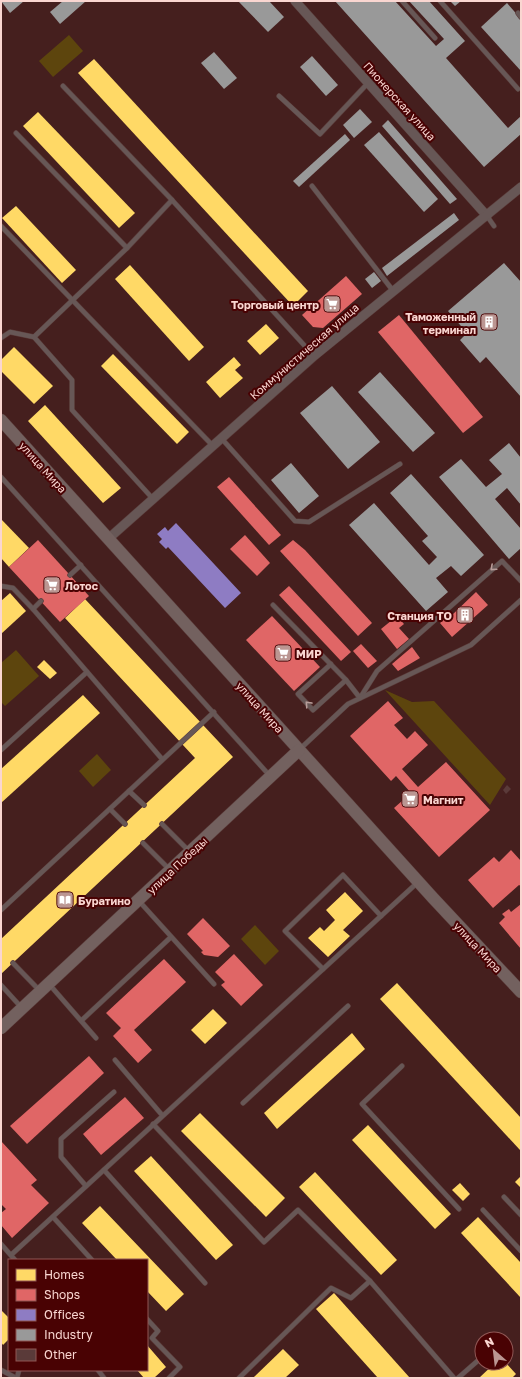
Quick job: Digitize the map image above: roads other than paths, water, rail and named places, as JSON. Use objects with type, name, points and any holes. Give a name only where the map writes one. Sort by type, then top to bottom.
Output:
[{"type":"main road","name":"улица Мира","points":[[1,420],[418,882],[521,992]]},
{"type":"main road","name":"улица Победы","points":[[1,1028],[271,778],[299,750]]},
{"type":"street","name":"Пионерская улица","points":[[296,1],[487,216]]},
{"type":"street","name":"Коммунистическая улица","points":[[108,539],[214,447],[314,356],[521,187]]},
{"type":"lane","points":[[402,1],[436,38]]},
{"type":"lane","points":[[440,1],[518,89]]},
{"type":"lane","points":[[279,96],[320,134],[368,83]]},
{"type":"lane","points":[[63,86],[172,200],[314,356]]},
{"type":"lane","points":[[16,132],[127,248]]},
{"type":"lane","points":[[312,186],[394,292]]},
{"type":"lane","points":[[34,337],[127,248],[172,200]]},
{"type":"lane","points":[[487,216],[494,226]]},
{"type":"lane","points":[[1,226],[214,447]]},
{"type":"lane","points":[[1,338],[10,332],[34,337],[72,380],[72,410],[154,500]]},
{"type":"lane","points":[[222,439],[296,521],[309,522],[400,464]]},
{"type":"lane","points":[[1,477],[214,712],[271,778]]},
{"type":"lane","points":[[360,698],[377,671],[502,561],[521,581]]},
{"type":"lane","points":[[70,575],[81,565]]},
{"type":"lane","points":[[1,586],[13,588],[33,609],[162,758]]},
{"type":"lane","points":[[299,750],[348,704],[472,645],[521,600]]},
{"type":"lane","points":[[33,609],[41,601]]},
{"type":"lane","points":[[273,605],[346,680],[360,698]]},
{"type":"lane","points":[[331,664],[298,694],[313,710],[346,680]]},
{"type":"lane","points":[[1,750],[87,672]]},
{"type":"lane","points":[[1,910],[110,809],[162,758],[214,712]]},
{"type":"lane","points":[[129,791],[144,806]]},
{"type":"lane","points":[[110,809],[125,824]]},
{"type":"lane","points":[[162,824],[190,852]]},
{"type":"lane","points":[[143,843],[170,870]]},
{"type":"lane","points":[[323,969],[285,931],[344,875],[380,916]]},
{"type":"lane","points":[[11,1255],[418,882]]},
{"type":"lane","points":[[138,900],[214,984]]},
{"type":"lane","points":[[82,1020],[172,937]]},
{"type":"lane","points":[[13,963],[82,1020],[96,1038]]},
{"type":"lane","points":[[1,984],[22,1008]]},
{"type":"lane","points":[[243,1103],[348,1006]]},
{"type":"lane","points":[[115,1060],[162,1115]]},
{"type":"lane","points":[[402,1066],[362,1104],[459,1209]]},
{"type":"lane","points":[[86,1186],[61,1157],[61,1139],[114,1092]]},
{"type":"lane","points":[[153,1124],[264,1242],[298,1210],[370,1281],[454,1378]]},
{"type":"lane","points":[[104,1170],[205,1284]]},
{"type":"lane","points":[[504,1198],[521,1215]]},
{"type":"lane","points":[[483,1210],[521,1251]]},
{"type":"lane","points":[[52,1217],[91,1259]]},
{"type":"lane","points":[[1,1244],[14,1259]]},
{"type":"lane","points":[[239,1378],[330,1288],[350,1298],[370,1281]]},
{"type":"lane","points":[[148,1320],[158,1331],[152,1338],[180,1366],[169,1378]]},
{"type":"lane","points":[[458,1378],[474,1364]]},
{"type":"lane","points":[[1,1370],[17,1378]]},
{"type":"place","name":"Торговый центр","points":[[332,304]]},
{"type":"place","name":"Таможенный терминал","points":[[489,322]]},
{"type":"place","name":"Лотос","points":[[52,585]]},
{"type":"place","name":"Станция ТО","points":[[465,615]]},
{"type":"place","name":"МИР","points":[[283,653]]},
{"type":"place","name":"Магнит","points":[[410,799]]},
{"type":"place","name":"Буратино","points":[[65,900]]}]
